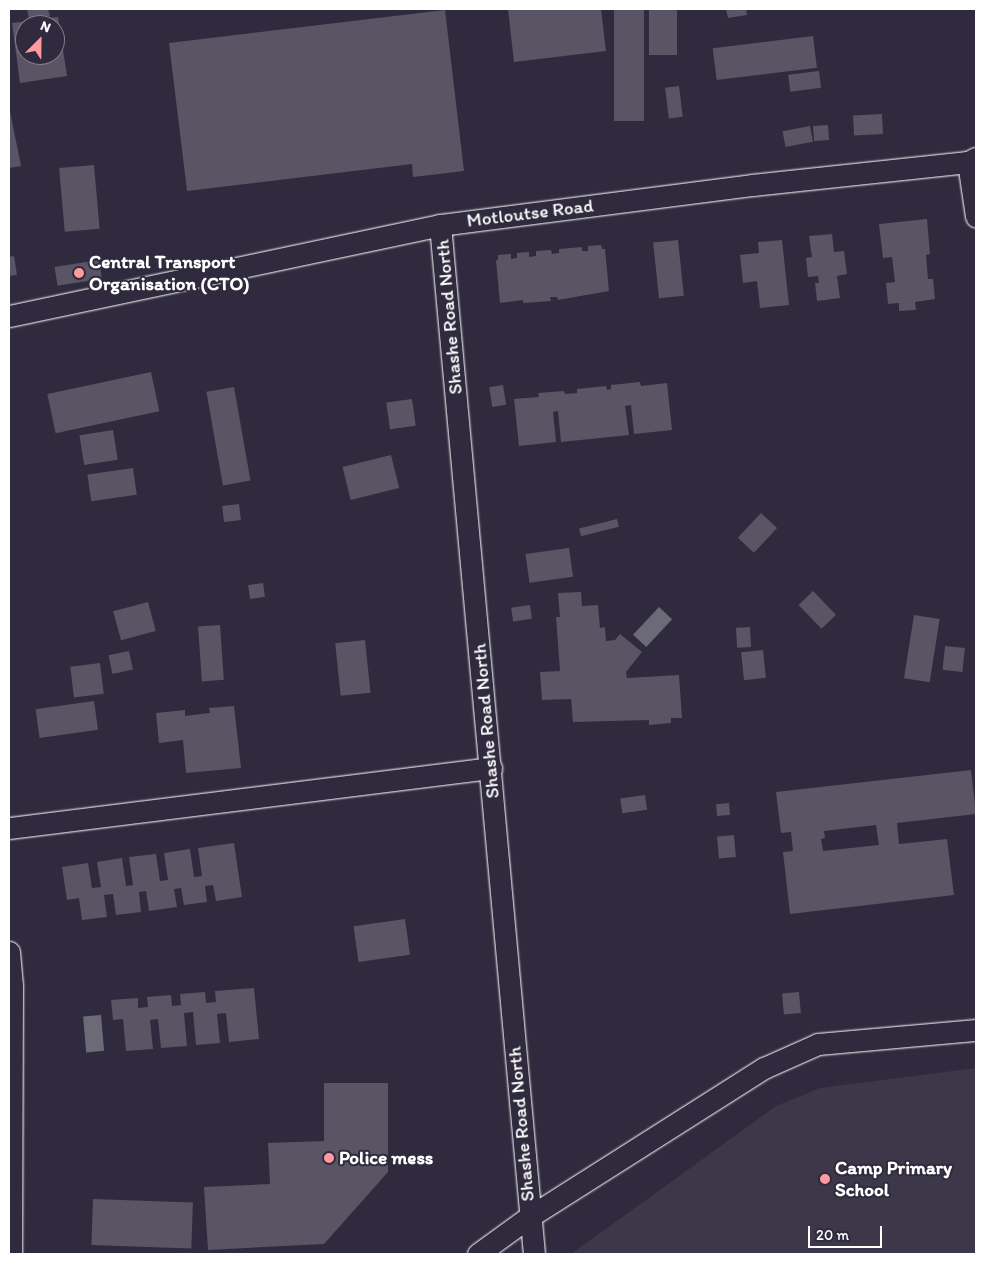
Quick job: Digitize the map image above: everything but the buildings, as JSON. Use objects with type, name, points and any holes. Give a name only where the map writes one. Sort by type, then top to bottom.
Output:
[{"type":"street","points":[[972,160],[976,216]]},
{"type":"street","name":"Motloutse Road","points":[[9,316],[440,225],[752,185],[972,160]]},
{"type":"street","name":"Shashe Road North","points":[[440,225],[491,768],[529,1217],[534,1254]]},
{"type":"street","points":[[9,828],[491,768]]},
{"type":"street","points":[[9,952],[12,985],[11,1254]]},
{"type":"street","points":[[478,1254],[529,1217],[764,1068],[818,1044],[976,1030]]},
{"type":"shaded area","points":[[659,607],[672,619],[646,647],[633,635]]},
{"type":"shaded area","points":[[101,1015],[104,1051],[86,1052],[83,1017]]},
{"type":"shaded area","name":"Camp Primary School","points":[[976,1068],[976,1254],[571,1254],[776,1106],[820,1088]]},
{"type":"place","name":"Central Transport Organisation (CTO)","points":[[79,273]]},
{"type":"place","name":"Police mess","points":[[329,1158]]},
{"type":"place","name":"Camp Primary School","points":[[825,1179]]}]
